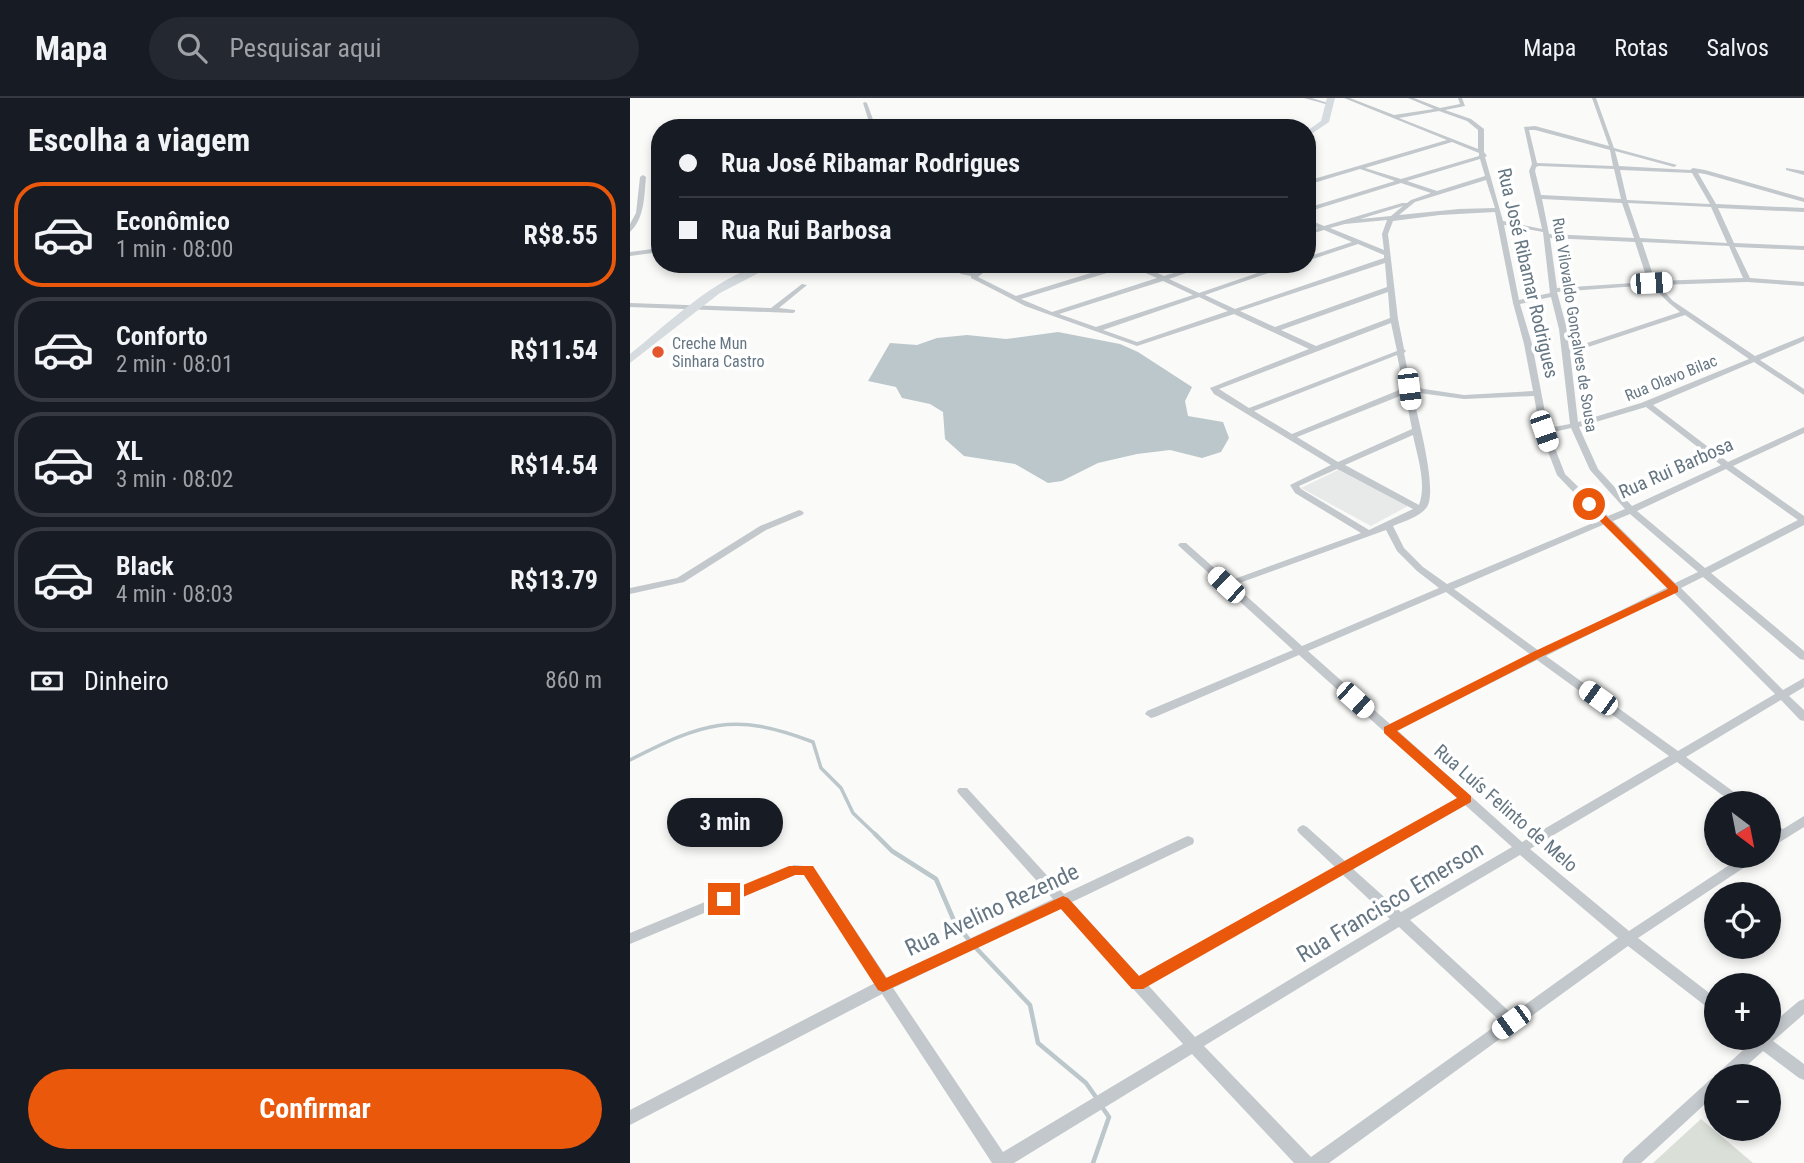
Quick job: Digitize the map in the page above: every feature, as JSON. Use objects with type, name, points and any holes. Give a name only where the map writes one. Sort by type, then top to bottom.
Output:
[{"type":"main road","points":[[1316,128],[1325,122],[1330,101]]},
{"type":"main road","points":[[630,360],[743,273]]},
{"type":"street","points":[[1307,98],[1330,101]]},
{"type":"street","points":[[1346,98],[1483,154]]},
{"type":"street","points":[[1410,98],[1437,108]]},
{"type":"street","points":[[1394,117],[1463,105],[1460,98]]},
{"type":"street","points":[[1594,98],[1612,148],[1624,199],[1651,283],[1686,312],[1804,393]]},
{"type":"street","points":[[865,103],[871,119]]},
{"type":"street","name":"Rua José Ribamar Rodrigues","points":[[1437,108],[1477,125],[1480,129],[1483,154],[1498,210],[1516,303],[1528,344],[1544,431],[1561,475],[1804,717]]},
{"type":"street","name":"Rua Vilovaldo Gonçalves de Sousa","points":[[1612,148],[1526,128],[1535,165],[1532,171],[1546,234],[1566,352],[1574,426],[1594,470],[1631,510],[1703,574],[1804,657]]},
{"type":"street","points":[[1316,180],[1454,140]]},
{"type":"street","points":[[1612,148],[1800,199]]},
{"type":"street","points":[[1316,207],[1483,154]]},
{"type":"street","points":[[1535,165],[1696,171]]},
{"type":"street","points":[[1361,168],[1436,193]]},
{"type":"street","points":[[1788,169],[1804,173]]},
{"type":"street","points":[[1696,171],[1733,245],[1747,280]]},
{"type":"street","points":[[630,230],[639,213],[643,177]]},
{"type":"street","points":[[1316,230],[1489,177]]},
{"type":"street","points":[[1800,199],[1804,195]]},
{"type":"street","points":[[1539,197],[1624,199],[1804,211],[1800,199]]},
{"type":"street","points":[[1226,585],[1388,525],[1420,509],[1425,503],[1426,480],[1414,431],[1409,389],[1394,319],[1385,234],[1390,220],[1413,201]]},
{"type":"street","points":[[1342,222],[1390,220],[1448,210],[1498,210]]},
{"type":"street","points":[[1500,222],[1546,234],[1804,248]]},
{"type":"street","points":[[1316,225],[1386,257]]},
{"type":"street","points":[[1316,256],[1358,242]]},
{"type":"street","points":[[630,254],[651,251]]},
{"type":"street","points":[[974,274],[974,278],[1014,299],[1128,342],[1143,343],[1386,257]]},
{"type":"street","points":[[963,273],[978,273]]},
{"type":"street","points":[[1014,299],[1100,273]]},
{"type":"street","points":[[1150,273],[1315,349]]},
{"type":"street","points":[[1052,314],[1182,273]]},
{"type":"street","points":[[1095,330],[1264,273]]},
{"type":"street","points":[[1516,303],[1555,292],[1651,283],[1747,280],[1804,284]]},
{"type":"street","points":[[774,309],[804,285]]},
{"type":"street","points":[[1273,330],[1392,288]]},
{"type":"street","points":[[630,305],[793,311]]},
{"type":"street","points":[[1566,352],[1686,312]]},
{"type":"street","points":[[1394,319],[1214,388],[1291,438],[1420,509]]},
{"type":"street","name":"Rua Olavo Bilac","points":[[1544,431],[1574,426],[1647,404],[1804,338]]},
{"type":"street","points":[[1248,411],[1402,351]]},
{"type":"street","points":[[1793,384],[1804,380]]},
{"type":"street","points":[[1291,438],[1409,389],[1464,397],[1537,393]]},
{"type":"street","points":[[1388,730],[1537,654],[1675,589],[1804,520],[1647,404]]},
{"type":"street","name":"Rua Rui Barbosa","points":[[1151,714],[1631,510],[1729,467],[1804,430]]},
{"type":"street","points":[[1367,533],[1293,487],[1300,481],[1414,431]]},
{"type":"street","points":[[630,591],[680,580],[763,528],[799,513]]},
{"type":"street","points":[[1388,525],[1394,540],[1409,559],[1725,791]]},
{"type":"street","name":"Rua Luís Felinto de Melo","points":[[1183,545],[1522,849],[1628,938],[1704,997]]},
{"type":"street","name":"Rua Francisco Emerson","points":[[1001,1163],[1399,920],[1681,757],[1782,694],[1802,686]]},
{"type":"street","points":[[963,792],[1193,1045],[1305,1163]]},
{"type":"street","points":[[1138,984],[1466,799]]},
{"type":"street","points":[[1782,835],[1804,821]]},
{"type":"street","points":[[1304,830],[1511,1022]]},
{"type":"street","name":"Rua Avelino Rezende","points":[[630,1118],[883,986],[1188,841]]},
{"type":"street","points":[[1316,1163],[1628,938],[1734,868]]},
{"type":"street","points":[[630,939],[794,870],[804,869],[812,873],[883,986],[1001,1163]]},
{"type":"street","points":[[1781,1024],[1804,1005]]},
{"type":"street","points":[[1737,1064],[1752,1050]]},
{"type":"street","points":[[1778,1050],[1804,1073]]},
{"type":"street","points":[[1630,1163],[1704,1095]]},
{"type":"shaded area","points":[[1058,332],[1120,344],[1138,352],[1192,387],[1185,401],[1188,416],[1223,422],[1229,438],[1221,452],[1202,458],[1170,450],[1137,454],[1098,463],[1062,481],[1048,483],[1015,464],[964,456],[945,439],[943,412],[930,404],[902,398],[896,387],[868,381],[890,343],[917,345],[937,338],[967,335],[1006,339]]},
{"type":"shaded area","points":[[1338,470],[1408,506],[1371,526],[1301,488]]},
{"type":"shaded area","points":[[1701,1119],[1704,1122],[1704,1141],[1727,1141],[1753,1163],[1653,1163]]},
{"type":"waterway","points":[[630,760],[678,737],[719,726],[739,724],[785,732],[813,742],[821,768],[841,788],[853,813],[877,836]]},
{"type":"waterway","points":[[877,836],[892,851],[936,879],[955,923],[970,941]]},
{"type":"waterway","points":[[975,947],[1030,1005],[1038,1043],[1086,1083],[1098,1100]]},
{"type":"waterway","points":[[1093,1163],[1109,1117],[1102,1107]]},
{"type":"place","name":"Creche Mun Sinhara Castro","points":[[658,352]]},
{"type":"route","points":[[724,899],[794,870],[808,870],[883,986],[1063,902],[1138,984],[1466,799],[1388,730],[1537,654],[1675,589],[1589,504]]}]
